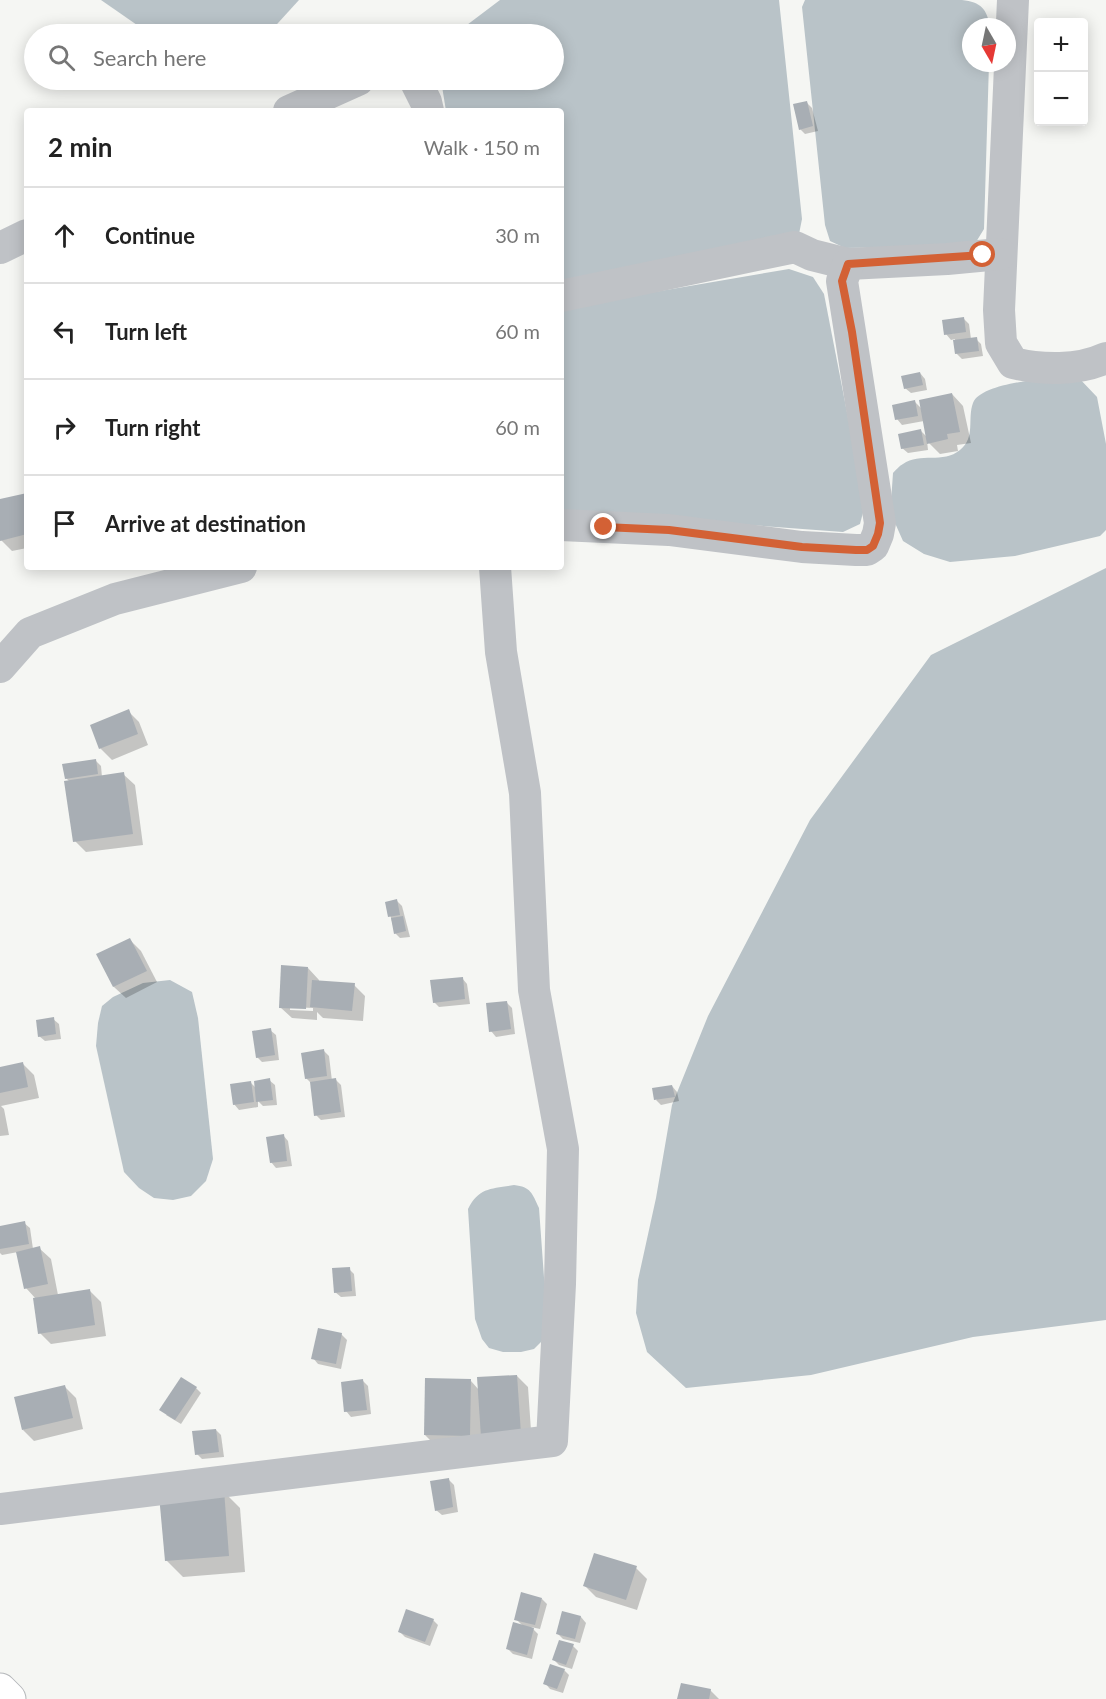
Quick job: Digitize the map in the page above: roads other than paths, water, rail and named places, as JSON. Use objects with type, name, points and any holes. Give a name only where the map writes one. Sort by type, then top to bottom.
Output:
[{"type":"highway","points":[[0,1690],[9,1699]]},
{"type":"street","points":[[1012,0],[1000,254],[1001,343],[1013,363],[1034,368],[1091,365],[1106,358]]},
{"type":"street","points":[[296,108],[336,90]]},
{"type":"street","points":[[420,90],[427,108]]},
{"type":"street","points":[[0,248],[24,236]]},
{"type":"street","points":[[564,295],[795,247],[812,255],[848,264],[1000,254]]},
{"type":"street","points":[[564,525],[669,530],[813,548],[867,550],[873,546],[880,523],[852,332],[842,281],[848,264]]},
{"type":"street","points":[[0,667],[30,633],[115,598],[229,570]]},
{"type":"street","points":[[0,1509],[552,1441],[560,1284],[563,1149],[534,990],[525,794],[501,652],[495,570]]}]
